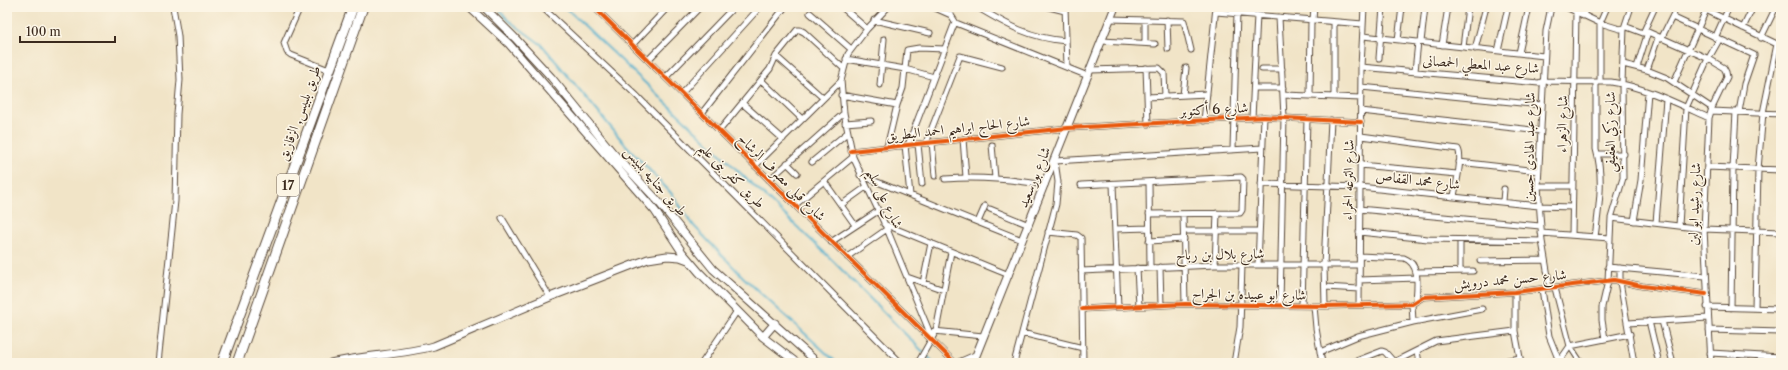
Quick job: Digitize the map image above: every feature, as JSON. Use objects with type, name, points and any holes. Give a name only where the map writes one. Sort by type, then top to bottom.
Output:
[{"type":"highway","name":"طريق بلبيس, الزقازيق","points":[[222,363],[263,256],[329,70],[354,7]]},
{"type":"highway","name":"طريق بلبيس, الزقازيق","points":[[238,362],[363,7]]},
{"type":"main road","name":"طريق جنابيه بلبيس","points":[[469,7],[509,44],[655,211],[688,260],[763,337],[797,363]]},
{"type":"main road","name":"طريق جنابيه بلبيس","points":[[484,7],[551,77],[613,153],[657,200],[692,245],[720,277],[775,323],[818,363]]},
{"type":"main road","name":"شارع بورسعيد","points":[[959,363],[974,359],[1055,161],[1115,7]]},
{"type":"main road","points":[[544,83],[551,77]]},
{"type":"main road","points":[[682,252],[685,248],[692,245]]},
{"type":"main road","points":[[331,363],[361,357],[414,351],[434,346],[550,297],[648,259],[667,256],[680,257],[688,260]]},
{"type":"main road","points":[[763,337],[775,323]]},
{"type":"street","points":[[158,363],[175,201],[180,80],[178,36],[173,7]]},
{"type":"street","points":[[300,7],[284,43],[284,48],[291,55],[329,70]]},
{"type":"street","name":"طريق كفر بنى عليم","points":[[542,7],[635,94],[901,363]]},
{"type":"street","name":"شارع قبلى مصرف الرشاح","points":[[594,7],[720,130],[930,341],[955,363]]},
{"type":"street","points":[[633,44],[668,7]]},
{"type":"street","points":[[648,60],[700,7]]},
{"type":"street","points":[[666,77],[734,7]]},
{"type":"street","points":[[682,93],[760,7]]},
{"type":"street","points":[[842,7],[867,28]]},
{"type":"street","name":"شارع على سليم","points":[[888,7],[867,28],[851,48],[846,59],[841,80],[845,123],[851,151],[860,175],[887,230],[907,277],[929,332],[930,341]]},
{"type":"street","points":[[934,7],[951,14],[955,22],[1067,67],[1089,73],[1159,68],[1163,71],[1165,96]]},
{"type":"street","points":[[977,7],[1029,34],[1041,38],[1066,41]]},
{"type":"street","points":[[1049,7],[1065,9],[1067,67]]},
{"type":"street","points":[[1310,96],[1312,20],[1314,7]]},
{"type":"street","name":"شارع الترعه الحمراء","points":[[1359,305],[1361,67],[1364,7]]},
{"type":"street","points":[[1379,58],[1383,7]]},
{"type":"street","points":[[1398,40],[1402,7]]},
{"type":"street","points":[[1415,71],[1425,7]]},
{"type":"street","points":[[1442,45],[1448,7]]},
{"type":"street","points":[[1463,47],[1468,7]]},
{"type":"street","points":[[1476,49],[1486,7]]},
{"type":"street","points":[[1498,51],[1508,7]]},
{"type":"street","points":[[1518,53],[1529,7]]},
{"type":"street","name":"شارع عبد الهادى حسين","points":[[1550,7],[1546,27],[1538,171],[1540,226],[1545,260],[1552,288],[1570,346],[1580,363]]},
{"type":"street","points":[[1566,7],[1600,24],[1620,29],[1628,27],[1660,38],[1709,59]]},
{"type":"street","points":[[1583,16],[1586,7]]},
{"type":"street","points":[[1595,237],[1601,181],[1596,146],[1600,24],[1607,7]]},
{"type":"street","name":"شارع زكي العفيفي","points":[[1605,339],[1602,308],[1608,281],[1611,218],[1623,178],[1624,154],[1622,83],[1624,28],[1631,7]]},
{"type":"street","points":[[1637,67],[1645,33],[1654,7]]},
{"type":"street","points":[[1647,70],[1660,38],[1677,7]]},
{"type":"street","points":[[1679,226],[1686,108],[1709,59],[1730,7]]},
{"type":"street","points":[[1743,28],[1753,7]]},
{"type":"street","points":[[1761,38],[1776,7]]},
{"type":"street","points":[[702,113],[782,8]]},
{"type":"street","points":[[1674,82],[1707,8],[1724,19],[1761,38],[1779,45],[1763,114],[1758,169],[1755,308]]},
{"type":"street","points":[[1204,121],[1216,9],[1237,14],[1363,24]]},
{"type":"street","name":"شارع الزهراء","points":[[1572,235],[1576,12]]},
{"type":"street","points":[[810,14],[851,48]]},
{"type":"street","points":[[1233,149],[1237,14]]},
{"type":"street","points":[[1252,118],[1257,15]]},
{"type":"street","points":[[1279,17],[1284,95],[1280,305]]},
{"type":"street","points":[[1672,17],[1752,54],[1754,57],[1744,84],[1738,112],[1733,168],[1731,308]]},
{"type":"street","points":[[1110,19],[1184,21],[1191,50]]},
{"type":"street","points":[[874,20],[930,33]]},
{"type":"street","points":[[1145,20],[1145,43]]},
{"type":"street","points":[[1167,20],[1168,49]]},
{"type":"street","points":[[910,195],[906,145],[955,22]]},
{"type":"street","points":[[1334,22],[1334,97]]},
{"type":"street","points":[[720,130],[770,69],[776,56],[797,30],[800,30],[843,68]]},
{"type":"street","points":[[1363,36],[1544,56]]},
{"type":"street","points":[[880,85],[884,39]]},
{"type":"street","points":[[1102,41],[1155,44]]},
{"type":"street","points":[[887,147],[897,105],[903,88],[908,49],[945,49]]},
{"type":"street","points":[[776,56],[823,98]]},
{"type":"street","points":[[935,176],[929,143],[960,56],[1002,67]]},
{"type":"street","points":[[846,59],[905,69],[934,77]]},
{"type":"street","name":"شارع رشيد ابو لبن","points":[[1709,59],[1724,68],[1727,74],[1710,118],[1707,167],[1704,229],[1710,363]]},
{"type":"street","points":[[1623,64],[1647,70],[1674,82],[1712,110],[1781,114]]},
{"type":"street","name":"شارع عبد المعطي الحمصانى","points":[[1361,67],[1538,83],[1543,81],[1622,83],[1666,99],[1710,118]]},
{"type":"street","points":[[1146,68],[1148,124]]},
{"type":"street","points":[[1183,95],[1186,68]]},
{"type":"street","points":[[1262,69],[1282,69]]},
{"type":"street","points":[[761,80],[802,120]]},
{"type":"street","points":[[755,166],[841,80]]},
{"type":"street","points":[[1254,88],[1283,88]]},
{"type":"street","points":[[1361,88],[1542,105]]},
{"type":"street","points":[[1634,221],[1641,180],[1648,92]]},
{"type":"street","points":[[1147,97],[1207,94]]},
{"type":"street","points":[[842,95],[897,105]]},
{"type":"street","points":[[1284,95],[1361,98]]},
{"type":"street","points":[[1656,223],[1666,99]]},
{"type":"street","points":[[742,103],[783,139]]},
{"type":"street","points":[[1361,111],[1541,131]]},
{"type":"street","points":[[769,180],[844,113]]},
{"type":"street","name":"شارع 6 أكتوبر","points":[[1068,128],[1284,117],[1361,122]]},
{"type":"street","points":[[1258,265],[1264,118]]},
{"type":"street","points":[[1302,306],[1307,119]]},
{"type":"street","points":[[1325,306],[1324,265],[1331,120]]},
{"type":"street","points":[[845,123],[871,121]]},
{"type":"street","name":"شارع الحاج ابراهيم احمد البطريق","points":[[851,151],[1068,128]]},
{"type":"street","points":[[812,162],[847,133]]},
{"type":"street","points":[[1361,136],[1458,149],[1460,152],[1454,196]]},
{"type":"street","points":[[963,139],[966,177]]},
{"type":"street","points":[[918,144],[922,184]]},
{"type":"street","points":[[992,145],[995,178]]},
{"type":"street","points":[[1014,363],[1058,193],[1055,161],[1262,148]]},
{"type":"street","points":[[1598,154],[1624,154]]},
{"type":"street","points":[[794,205],[853,157]]},
{"type":"street","points":[[1459,162],[1538,171]]},
{"type":"street","points":[[787,163],[797,173]]},
{"type":"street","points":[[1360,164],[1457,174]]},
{"type":"street","points":[[1707,167],[1781,170]]},
{"type":"street","points":[[860,175],[1022,240]]},
{"type":"street","points":[[946,179],[966,177],[995,178],[1045,185]]},
{"type":"street","points":[[1081,186],[1241,177],[1244,180],[1242,209],[1240,213],[1149,214]]},
{"type":"street","points":[[824,181],[855,225]]},
{"type":"street","points":[[1149,182],[1150,268]]},
{"type":"street","points":[[1113,184],[1118,307]]},
{"type":"street","name":"شارع محمد القفاص","points":[[1261,184],[1360,187],[1539,206],[1572,207]]},
{"type":"street","points":[[1538,186],[1572,186]]},
{"type":"street","points":[[841,205],[866,187]]},
{"type":"street","points":[[1503,201],[1504,189]]},
{"type":"street","points":[[978,222],[985,206]]},
{"type":"street","points":[[990,209],[1029,225]]},
{"type":"street","points":[[1360,209],[1540,226]]},
{"type":"street","points":[[832,242],[855,225],[878,211]]},
{"type":"street","points":[[1215,264],[1217,213]]},
{"type":"street","points":[[1184,214],[1185,304]]},
{"type":"street","points":[[502,218],[550,297]]},
{"type":"street","points":[[1611,218],[1704,229],[1781,232]]},
{"type":"street","points":[[884,224],[1009,275]]},
{"type":"street","points":[[1115,229],[1149,228]]},
{"type":"street","points":[[847,257],[887,230]]},
{"type":"street","points":[[1184,231],[1259,231]]},
{"type":"street","points":[[1048,232],[1080,236],[1083,363]]},
{"type":"street","points":[[1359,232],[1460,240],[1542,241]]},
{"type":"street","points":[[1541,233],[1610,238]]},
{"type":"street","points":[[1150,240],[1184,239]]},
{"type":"street","points":[[1460,240],[1460,271]]},
{"type":"street","points":[[923,283],[931,243]]},
{"type":"street","points":[[918,363],[936,331],[951,252]]},
{"type":"street","points":[[1359,256],[1404,258],[1412,263],[1417,278],[1413,322]]},
{"type":"street","points":[[1480,261],[1545,260]]},
{"type":"street","name":"شارع بلال بن رباح","points":[[1081,271],[1215,264],[1359,265]]},
{"type":"street","points":[[1234,363],[1240,327],[1242,265]]},
{"type":"street","points":[[1160,267],[1161,305]]},
{"type":"street","points":[[1608,267],[1705,276]]},
{"type":"street","points":[[1138,268],[1139,306]]},
{"type":"street","points":[[1620,268],[1620,282],[1634,363]]},
{"type":"street","points":[[1416,272],[1473,271]]},
{"type":"street","points":[[907,277],[944,290]]},
{"type":"street","points":[[1359,280],[1417,278]]},
{"type":"street","name":"شارع حسن محمد درويش","points":[[1414,303],[1422,297],[1515,292],[1608,281],[1706,294]]},
{"type":"street","points":[[1325,287],[1359,289]]},
{"type":"street","points":[[1542,289],[1549,336],[1558,362]]},
{"type":"street","points":[[1492,363],[1520,361],[1515,331],[1515,292]]},
{"type":"street","name":"شارع ابو عبيده بن الجراح","points":[[1082,309],[1185,304],[1325,306],[1414,303]]},
{"type":"street","points":[[1314,306],[1322,363]]},
{"type":"street","points":[[1707,307],[1781,309]]},
{"type":"street","points":[[1320,352],[1352,338],[1413,322],[1482,310]]},
{"type":"street","points":[[702,363],[737,311]]},
{"type":"street","points":[[1628,322],[1708,318]]},
{"type":"street","points":[[1649,321],[1659,363]]},
{"type":"street","points":[[1662,321],[1674,363]]},
{"type":"street","points":[[1708,330],[1781,332]]},
{"type":"street","points":[[929,332],[936,331],[983,336]]},
{"type":"street","points":[[1351,363],[1382,351],[1386,352],[1393,361],[1436,341],[1515,331]]},
{"type":"street","points":[[1022,333],[1083,348]]},
{"type":"street","points":[[1558,362],[1570,346],[1630,334]]},
{"type":"street","points":[[1417,351],[1419,363]]},
{"type":"street","points":[[1710,353],[1781,357]]},
{"type":"waterway","points":[[498,7],[508,20],[542,45],[624,143],[671,193],[694,226],[743,277],[837,363]]},
{"type":"waterway","points":[[565,7],[828,256],[934,363]]},
{"type":"cycle path","points":[[594,7],[955,363]]},
{"type":"cycle path","points":[[851,151],[1068,128],[1264,117],[1361,122]]},
{"type":"cycle path","points":[[1082,309],[1185,304],[1325,306],[1412,304],[1423,297],[1515,292],[1614,280],[1642,286],[1706,294]]}]
